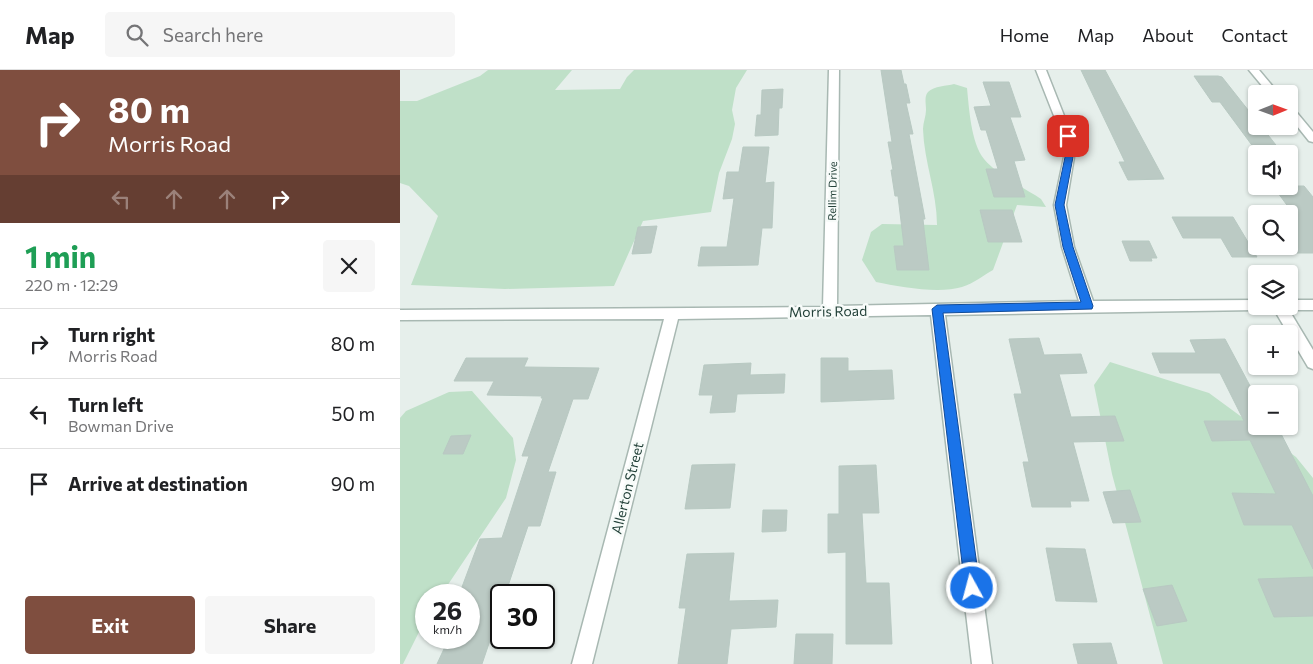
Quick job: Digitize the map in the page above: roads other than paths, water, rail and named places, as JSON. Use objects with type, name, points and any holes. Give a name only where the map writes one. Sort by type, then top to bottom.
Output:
[{"type":"street","name":"Rellim Drive","points":[[830,312],[834,70]]},
{"type":"street","points":[[1041,70],[1068,136],[1069,157],[1060,205],[1068,247],[1088,306]]},
{"type":"street","points":[[1254,70],[1266,85]]},
{"type":"street","points":[[1298,121],[1313,139]]},
{"type":"street","name":"Morris Road","points":[[400,315],[830,312],[1088,306],[1248,305]]},
{"type":"street","points":[[1298,305],[1313,305]]},
{"type":"street","points":[[937,309],[982,664]]},
{"type":"street","name":"Allerton Street","points":[[582,664],[672,313]]},
{"type":"street","points":[[1284,315],[1313,363]]}]
